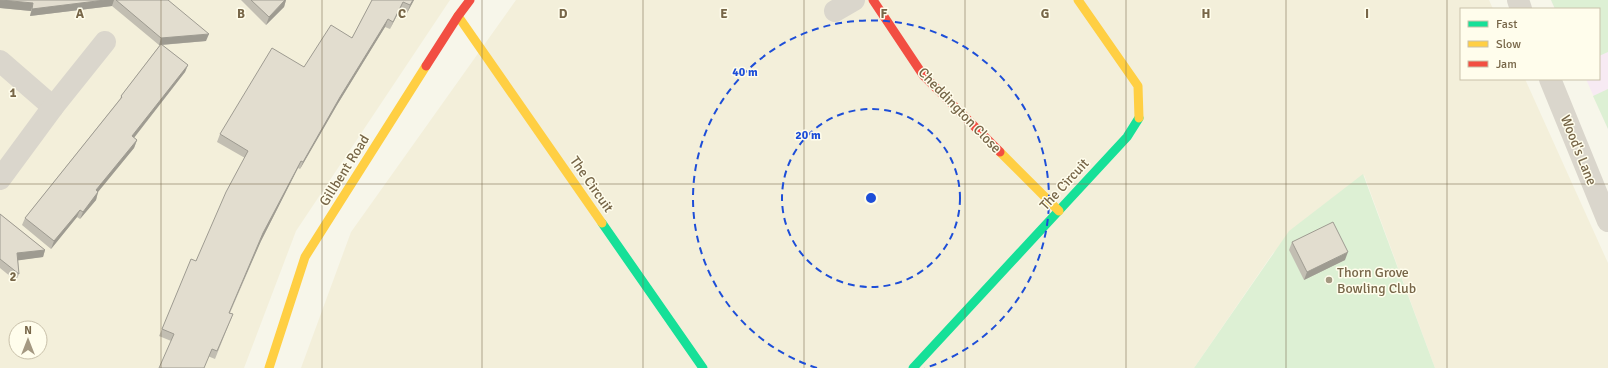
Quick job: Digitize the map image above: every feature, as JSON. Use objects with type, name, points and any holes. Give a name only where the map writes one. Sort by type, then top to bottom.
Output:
[{"type":"street","name":"Gillbent Road","points":[[269,368],[305,257],[458,16],[470,0]]},
{"type":"street","name":"Cheddington Close","points":[[873,0],[923,75],[1059,211]]},
{"type":"street","name":"The Circuit","points":[[913,368],[1127,137],[1140,117],[1138,86],[1078,0]]},
{"type":"street","name":"The Circuit","points":[[458,16],[703,368]]},
{"type":"street","points":[[0,179],[53,107],[105,42]]},
{"type":"street","points":[[0,62],[53,107]]},
{"type":"street","name":"Wood's Lane","points":[[1550,80],[1608,221]]},
{"type":"shaded area","points":[[0,0],[450,0],[296,231],[244,368],[0,368]]},
{"type":"shaded area","points":[[516,0],[1489,0],[1493,8],[1460,8],[1460,80],[1525,80],[1608,263],[1608,368],[1435,368],[1364,175],[1273,253],[1194,368],[301,368],[351,232]]},
{"type":"shaded area","points":[[1551,0],[1608,0],[1608,129],[1586,80],[1600,80],[1600,8],[1555,8]]},
{"type":"green space","points":[[1551,0],[1608,0],[1608,52],[1600,56],[1600,8],[1555,8]]},
{"type":"green space","points":[[1608,89],[1608,129],[1593,96]]},
{"type":"green space","name":"Thorn Grove Bowling Club","points":[[1363,174],[1435,368],[1194,368],[1289,231]]},
{"type":"building","points":[[1,0],[105,0],[32,9],[33,3]]},
{"type":"building","points":[[116,0],[168,0],[209,34],[161,38]]},
{"type":"building","points":[[251,0],[285,0],[269,17]]},
{"type":"building","points":[[372,0],[413,0],[410,5],[403,2],[393,22],[388,19],[340,97],[303,162],[301,161],[263,233],[229,313],[233,314],[217,351],[212,349],[204,368],[159,368],[174,334],[162,329],[191,259],[196,261],[226,192],[248,151],[220,134],[272,48],[304,67],[331,25],[352,38]]},
{"type":"building","points":[[161,44],[188,65],[132,136],[137,140],[96,190],[98,192],[83,212],[80,210],[54,241],[25,218],[122,97],[121,96]]},
{"type":"building","points":[[0,214],[45,250],[17,253],[19,274],[0,259]]},
{"type":"building","points":[[1333,222],[1348,252],[1307,272],[1292,242]]},
{"type":"traffic: fast","points":[[913,368],[1127,137],[1139,118]]},
{"type":"traffic: fast","points":[[602,223],[703,368]]},
{"type":"traffic: slow","points":[[1078,0],[1138,86],[1139,118]]},
{"type":"traffic: slow","points":[[458,16],[602,223]]},
{"type":"traffic: slow","points":[[269,368],[305,257],[426,66]]},
{"type":"traffic: slow","points":[[1000,152],[1059,211]]},
{"type":"traffic: jam","points":[[426,66],[470,0]]},
{"type":"traffic: jam","points":[[873,0],[923,75],[1000,152]]},
{"type":"place","name":"Thorn Grove Bowling Club","points":[[1329,280]]}]
